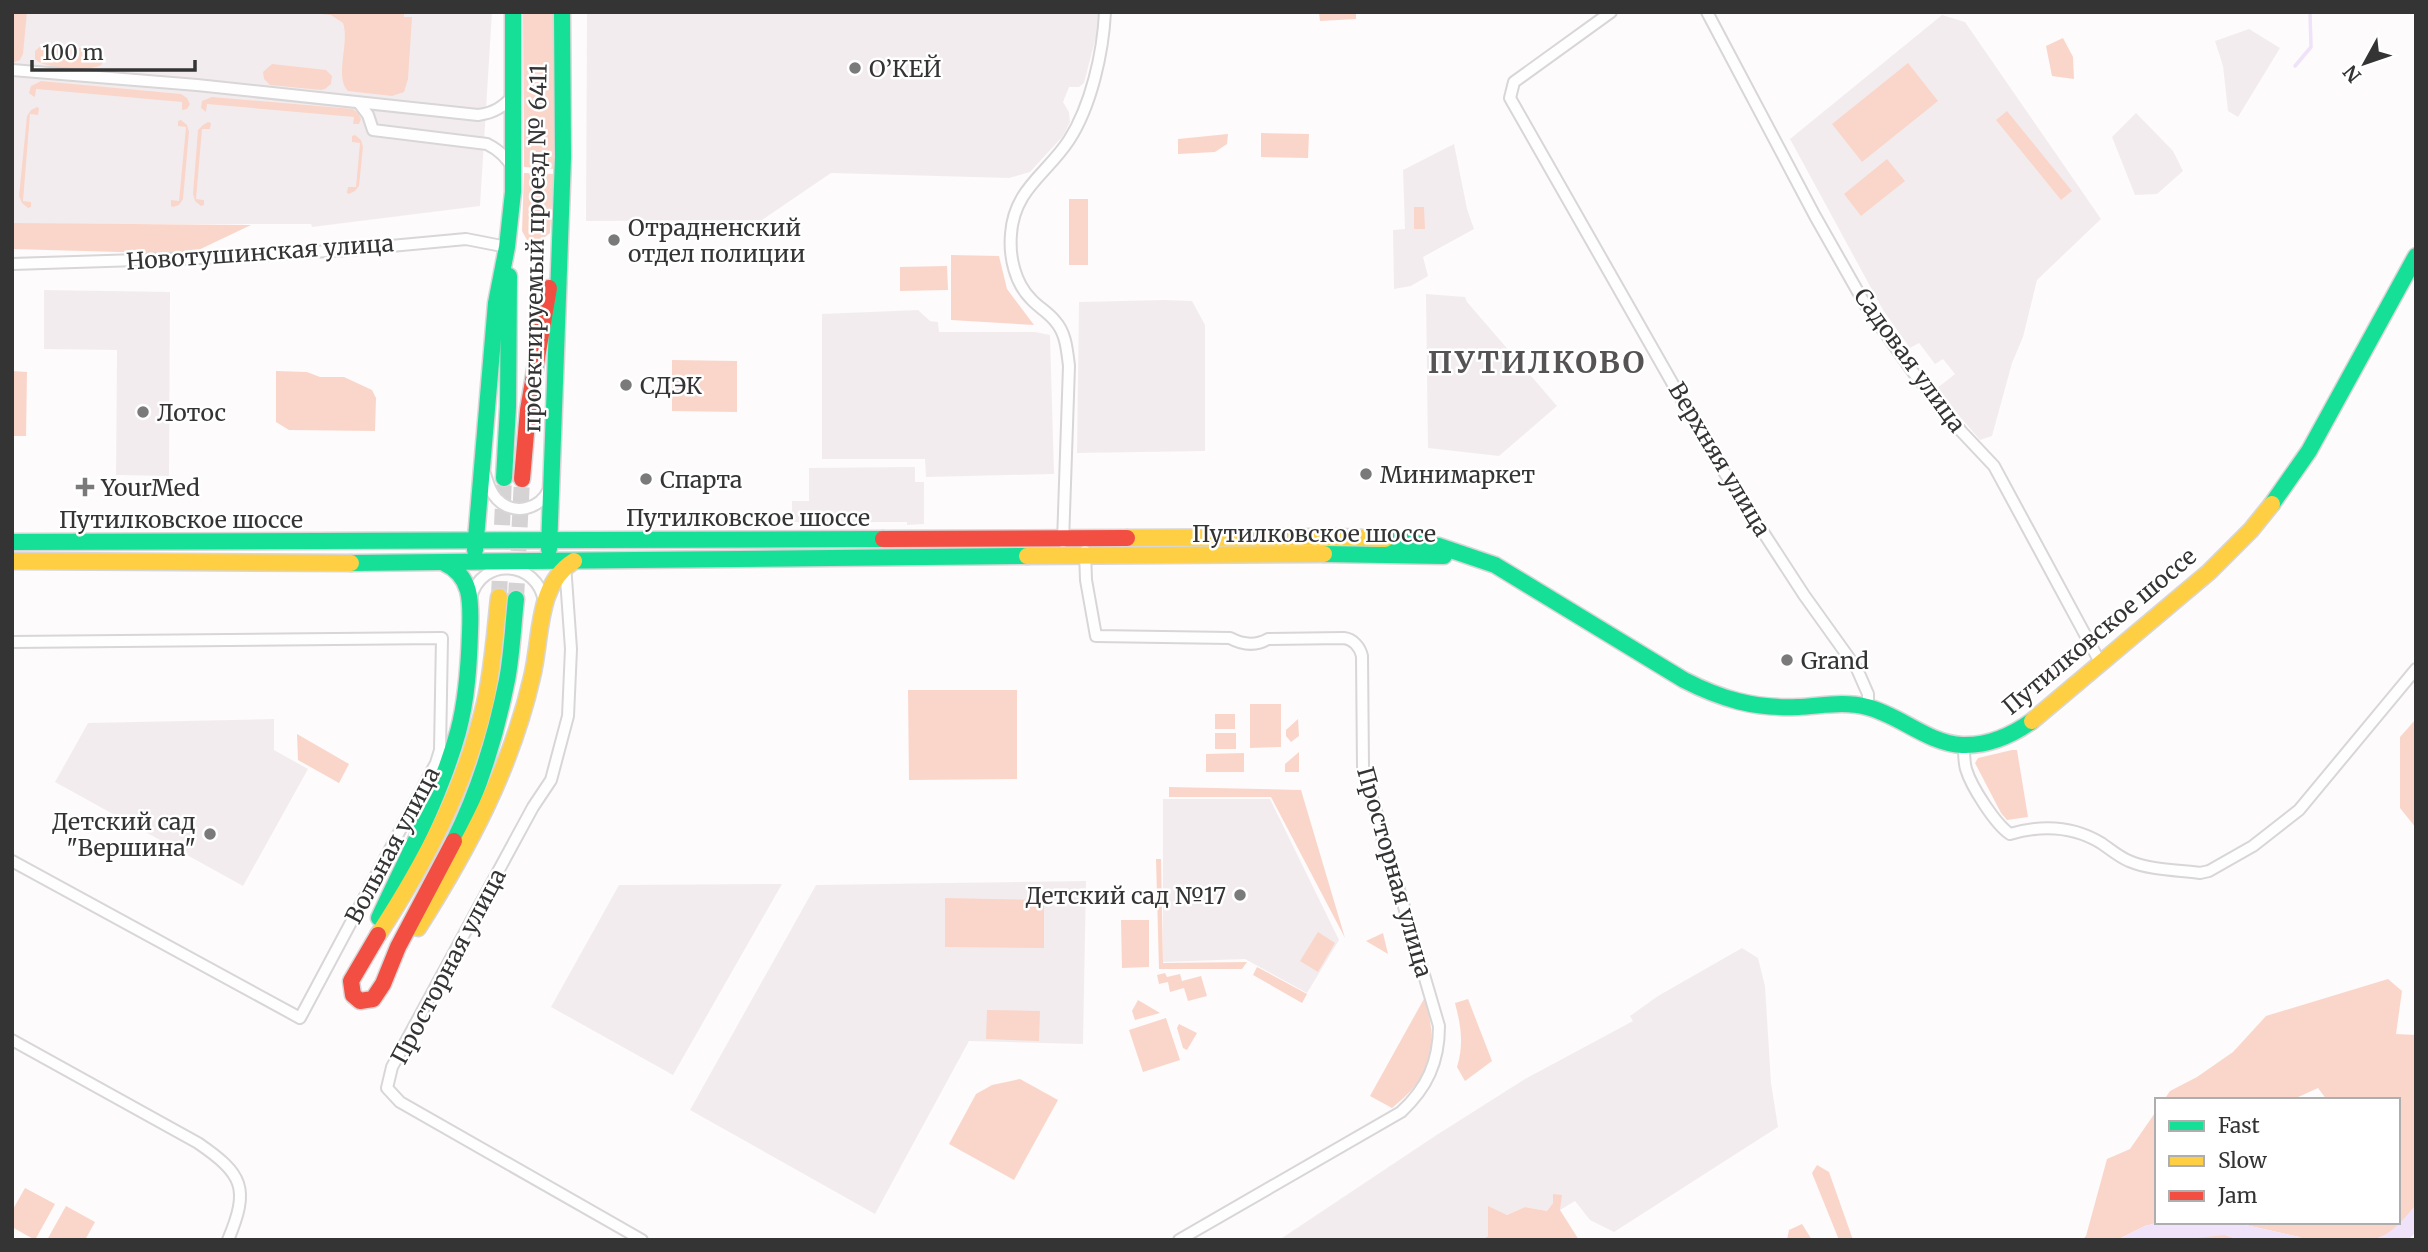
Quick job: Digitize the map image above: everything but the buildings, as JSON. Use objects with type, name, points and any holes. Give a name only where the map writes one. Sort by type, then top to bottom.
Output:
[{"type":"main road","name":"проектируемый проезд № 6411","points":[[475,562],[496,303],[507,241],[513,170],[513,12]]},
{"type":"main road","name":"проектируемый проезд № 6411","points":[[562,12],[563,157],[549,541],[563,563]]},
{"type":"main road","points":[[522,479],[530,397],[560,230]]},
{"type":"main road","points":[[504,478],[508,407],[507,241]]},
{"type":"main road","name":"Путилковское шоссе","points":[[12,542],[1386,539],[1439,546],[1482,560],[1524,581],[1716,697],[1739,704],[1770,708],[1839,704],[1868,707],[1932,739],[1964,746],[2007,737],[2047,709],[2240,541],[2270,508],[2310,448],[2416,256]]},
{"type":"main road","name":"Путилковское шоссе","points":[[12,561],[563,563],[1386,554],[1437,555],[1482,560]]},
{"type":"main road","points":[[442,563],[451,565],[463,576],[471,603],[466,693],[458,731],[442,780],[353,977],[351,990],[356,998],[365,1002],[373,999],[383,984],[466,851],[491,804],[519,736],[544,609],[552,582],[563,563]]},
{"type":"main road","points":[[353,977],[416,875],[441,828],[458,784],[475,736],[490,677],[499,597]]},
{"type":"main road","points":[[383,984],[398,947],[456,837],[476,791],[492,743],[507,679],[516,599]]},
{"type":"street","points":[[1062,556],[1069,366],[1066,344],[1055,321],[1019,284],[1011,232],[1020,199],[1029,185],[1058,155],[1078,122],[1103,44],[1105,12]]},
{"type":"street","name":"Верхняя улица","points":[[1611,12],[1514,82],[1510,98],[1715,458],[1804,595],[1857,669],[1868,694],[1868,707]]},
{"type":"street","name":"Садовая улица","points":[[1707,12],[1866,306],[1913,372],[1961,431],[1994,466],[2101,664]]},
{"type":"street","points":[[12,70],[197,85],[478,115],[505,106],[514,95]]},
{"type":"street","points":[[359,103],[368,115],[373,130],[488,144],[509,161],[513,170]]},
{"type":"street","name":"Новотушинская улица","points":[[12,264],[348,250],[466,239],[507,241]]},
{"type":"street","name":"проектируемый проезд № 6411","points":[[483,467],[489,489],[495,498],[512,508],[532,507],[540,502],[551,484]]},
{"type":"street","name":"Просторная улица","points":[[1085,538],[1086,580],[1096,636],[1230,638],[1241,644],[1261,643],[1268,639],[1344,638],[1359,648],[1362,656],[1363,767],[1439,1026],[1439,1042],[1431,1074],[1423,1088],[1401,1112],[1179,1240]]},
{"type":"street","name":"Просторная улица","points":[[563,563],[571,649],[568,716],[551,779],[533,807],[392,1067],[387,1088],[400,1102],[642,1240]]},
{"type":"street","points":[[471,603],[475,587],[485,576],[499,569],[514,569],[528,574],[538,585],[544,609]]},
{"type":"street","name":"Вольная улица","points":[[12,642],[442,638],[440,750],[436,763],[300,1018],[12,861]]},
{"type":"street","points":[[1964,746],[1966,769],[1978,793],[2004,830],[2010,834],[2035,828],[2057,828],[2085,835],[2127,860],[2142,865],[2200,873],[2209,871],[2253,846],[2299,810],[2416,669]]},
{"type":"street","points":[[12,1040],[198,1143],[220,1158],[235,1177],[241,1195],[238,1215],[228,1240]]},
{"type":"shaded area","points":[[12,12],[492,12],[480,206],[312,227],[311,224],[12,224]]},
{"type":"shaded area","points":[[12,12],[27,12],[23,54],[20,60],[13,63]]},
{"type":"shaded area","points":[[303,12],[404,12],[404,17],[412,17],[408,79],[404,92],[392,96],[348,91],[342,77],[345,40],[343,23],[331,15]]},
{"type":"shaded area","points":[[523,12],[553,12],[554,169],[524,167]]},
{"type":"shaded area","points":[[587,12],[1102,14],[1084,83],[1079,87],[1069,87],[1063,102],[1069,112],[1070,122],[1063,136],[1030,172],[1009,178],[831,173],[762,220],[586,221]]},
{"type":"shaded area","points":[[1319,12],[1356,12],[1356,19],[1320,21]]},
{"type":"shaded area","points":[[1942,15],[1965,22],[2101,219],[2037,280],[2023,337],[2012,363],[1992,436],[1980,440],[1936,389],[1955,374],[1943,359],[1935,364],[1919,343],[1910,348],[1883,310],[1790,139]]},
{"type":"shaded area","points":[[2249,29],[2280,48],[2238,117],[2228,111],[2223,66],[2215,41]]},
{"type":"shaded area","points":[[2063,38],[2073,57],[2074,79],[2052,76],[2046,46]]},
{"type":"shaded area","points":[[43,44],[97,50],[103,56],[102,64],[79,69],[48,65],[35,59],[35,51]]},
{"type":"shaded area","points":[[1908,63],[1938,101],[1862,162],[1832,124]]},
{"type":"shaded area","points":[[272,64],[326,70],[332,76],[331,84],[321,90],[270,85],[264,79],[263,72]]},
{"type":"shaded area","points":[[41,81],[181,94],[190,104],[187,109],[182,110],[182,102],[36,89],[35,97],[29,93],[31,86]]},
{"type":"shaded area","points":[[212,97],[353,109],[361,119],[359,124],[353,124],[354,117],[207,104],[206,112],[201,108],[202,101]]},
{"type":"shaded area","points":[[37,107],[38,115],[30,114],[23,201],[31,202],[31,207],[28,208],[19,196],[27,116]]},
{"type":"shaded area","points":[[2007,111],[2072,191],[2061,200],[1996,120]]},
{"type":"shaded area","points":[[2136,113],[2173,151],[2183,171],[2157,194],[2135,195],[2112,137]]},
{"type":"shaded area","points":[[181,120],[187,125],[189,132],[183,199],[179,205],[173,207],[171,200],[179,201],[186,127],[178,126],[178,121]]},
{"type":"shaded area","points":[[208,122],[211,123],[210,129],[202,129],[196,199],[204,200],[204,205],[201,206],[195,201],[193,194],[198,130]]},
{"type":"shaded area","points":[[1261,133],[1309,134],[1308,158],[1261,157]]},
{"type":"shaded area","points":[[1228,134],[1227,144],[1215,152],[1178,154],[1178,139]]},
{"type":"shaded area","points":[[355,135],[361,140],[363,147],[359,186],[349,194],[348,187],[356,187],[360,143],[352,142],[352,136]]},
{"type":"shaded area","points":[[1454,144],[1467,209],[1474,229],[1423,257],[1428,276],[1411,286],[1394,289],[1393,230],[1405,229],[1403,170]]},
{"type":"shaded area","points":[[1887,159],[1905,181],[1861,216],[1844,194]]},
{"type":"shaded area","points":[[524,173],[554,174],[550,233],[537,241],[527,240],[522,231]]},
{"type":"shaded area","points":[[1069,199],[1088,199],[1088,265],[1069,265]]},
{"type":"shaded area","points":[[1414,207],[1424,207],[1425,229],[1414,229]]},
{"type":"shaded area","points":[[12,223],[251,225],[190,254],[12,249]]},
{"type":"shaded area","points":[[951,255],[999,256],[1007,289],[1034,325],[951,320]]},
{"type":"shaded area","points":[[947,266],[948,290],[900,291],[900,267]]},
{"type":"shaded area","name":"Лотос","points":[[44,290],[170,292],[169,476],[116,475],[117,350],[44,349]]},
{"type":"shaded area","points":[[1426,294],[1465,297],[1557,406],[1499,456],[1428,448]]},
{"type":"shaded area","points":[[1192,301],[1205,325],[1205,451],[1077,453],[1079,302]]},
{"type":"shaded area","points":[[918,310],[930,321],[938,322],[939,332],[1035,332],[1050,335],[1054,474],[926,477],[925,459],[822,459],[822,314]]},
{"type":"shaded area","points":[[672,360],[737,361],[737,412],[672,411]]},
{"type":"shaded area","points":[[12,371],[27,372],[26,436],[12,436]]},
{"type":"shaded area","points":[[276,371],[307,372],[320,377],[344,377],[372,390],[376,398],[375,431],[289,430],[276,422]]},
{"type":"shaded area","points":[[915,467],[915,482],[924,482],[924,524],[792,522],[792,501],[809,501],[809,468]]},
{"type":"shaded area","points":[[908,690],[1017,690],[1017,779],[909,780]]},
{"type":"shaded area","points":[[1250,704],[1281,704],[1281,747],[1250,748]]},
{"type":"shaded area","points":[[1215,714],[1235,714],[1235,729],[1215,729]]},
{"type":"shaded area","name":"Детский сад \"Вершина\"","points":[[274,719],[274,750],[308,769],[243,886],[55,782],[88,723]]},
{"type":"shaded area","points":[[1298,719],[1299,736],[1291,742],[1286,736],[1286,730]]},
{"type":"shaded area","points":[[2416,719],[2416,828],[2400,808],[2400,737]]},
{"type":"shaded area","points":[[1215,733],[1236,733],[1236,749],[1215,749]]},
{"type":"shaded area","points":[[297,734],[349,764],[339,783],[298,760]]},
{"type":"shaded area","points":[[2017,750],[2028,817],[2007,820],[1975,763],[1978,758]]},
{"type":"shaded area","points":[[1299,752],[1299,772],[1285,772],[1285,764]]},
{"type":"shaded area","points":[[1244,753],[1244,772],[1206,772],[1206,754]]},
{"type":"shaded area","points":[[1169,787],[1301,790],[1345,938],[1271,797],[1169,797]]},
{"type":"shaded area","name":"Детский сад №17","points":[[1163,799],[1270,799],[1339,940],[1307,993],[1245,959],[1163,962]]},
{"type":"shaded area","points":[[1376,822],[1397,894],[1391,895],[1371,824]]},
{"type":"shaded area","points":[[1156,859],[1161,859],[1163,963],[1247,962],[1242,969],[1159,969]]},
{"type":"shaded area","points":[[1086,881],[1083,1044],[969,1041],[875,1214],[690,1110],[816,885]]},
{"type":"shaded area","points":[[782,884],[673,1075],[551,1007],[619,885]]},
{"type":"shaded area","points":[[945,898],[1044,900],[1044,948],[945,947]]},
{"type":"shaded area","points":[[1121,920],[1149,920],[1149,967],[1122,968]]},
{"type":"shaded area","points":[[1318,932],[1335,943],[1318,972],[1300,961]]},
{"type":"shaded area","points":[[1383,933],[1388,954],[1366,941]]},
{"type":"shaded area","points":[[1742,948],[1758,958],[1765,986],[1771,1083],[1778,1127],[1614,1232],[1590,1220],[1575,1201],[1560,1210],[1553,1194],[1553,1203],[1547,1211],[1525,1207],[1507,1215],[1497,1212],[1488,1236],[1483,1240],[1279,1240],[1525,1079],[1633,1021],[1630,1016],[1658,996]]},
{"type":"shaded area","points":[[1257,967],[1307,994],[1302,1003],[1253,975]]},
{"type":"shaded area","points":[[1165,973],[1167,977],[1180,974],[1182,981],[1201,976],[1207,996],[1188,1001],[1184,988],[1170,992],[1168,982],[1159,984],[1157,975]]},
{"type":"shaded area","points":[[2388,979],[2402,991],[2396,1034],[2416,1035],[2416,1205],[2400,1224],[2400,1098],[2326,1098],[2318,1088],[2296,1098],[2165,1098],[2170,1091],[2197,1077],[2233,1052],[2266,1016]]},
{"type":"shaded area","points":[[1425,997],[1432,1046],[1429,1059],[1417,1083],[1392,1108],[1370,1096]]},
{"type":"shaded area","points":[[1468,999],[1492,1061],[1465,1081],[1457,1067],[1461,1035],[1455,1003]]},
{"type":"shaded area","points":[[1138,1000],[1160,1013],[1135,1020],[1132,1011]]},
{"type":"shaded area","points":[[987,1010],[1040,1011],[1039,1041],[986,1039]]},
{"type":"shaded area","points":[[1166,1018],[1180,1060],[1143,1072],[1129,1030]]},
{"type":"shaded area","points":[[1179,1024],[1197,1033],[1187,1050],[1183,1048],[1177,1028]]},
{"type":"shaded area","points":[[1020,1079],[1058,1100],[1014,1180],[949,1144],[976,1094],[992,1085]]},
{"type":"shaded area","points":[[2155,1113],[2155,1223],[2117,1240],[2082,1240],[2086,1236],[2107,1159],[2130,1149]]},
{"type":"shaded area","points":[[1817,1165],[1829,1172],[1853,1240],[1839,1240],[1812,1173]]},
{"type":"shaded area","points":[[25,1188],[55,1204],[35,1240],[12,1227],[12,1211]]},
{"type":"shaded area","points":[[1553,1194],[1562,1195],[1560,1210],[1579,1240],[1483,1240],[1488,1236],[1488,1206],[1507,1215],[1525,1207],[1547,1211],[1553,1203]]},
{"type":"shaded area","points":[[2416,1205],[2416,1232],[2408,1240],[2375,1240],[2387,1234]]},
{"type":"shaded area","points":[[66,1206],[95,1222],[85,1240],[47,1240]]},
{"type":"shaded area","points":[[2155,1223],[2241,1224],[2304,1240],[2241,1240],[2225,1235],[2176,1240],[2117,1240]]},
{"type":"shaded area","points":[[1802,1224],[1812,1240],[1787,1240],[1789,1230]]},
{"type":"shaded area","points":[[2241,1224],[2400,1224],[2375,1239],[2304,1240]]},
{"type":"shaded area","points":[[2203,1235],[2225,1235],[2241,1240],[2176,1240]]},
{"type":"waterway","points":[[2295,66],[2311,47],[2310,12]]},
{"type":"tunnel","points":[[499,597],[504,478]]},
{"type":"tunnel","points":[[516,599],[522,479]]},
{"type":"traffic: fast","points":[[475,550],[496,303],[507,247],[513,192],[513,12]]},
{"type":"traffic: fast","points":[[549,549],[563,157],[562,12]]},
{"type":"traffic: fast","points":[[2272,504],[2309,451],[2416,256]]},
{"type":"traffic: fast","points":[[504,478],[508,407],[509,276]]},
{"type":"traffic: fast","points":[[12,542],[883,539]]},
{"type":"traffic: fast","points":[[1385,539],[1439,546],[1495,565],[1684,680],[1711,693],[1739,701],[1782,707],[1858,705],[1891,716],[1937,739],[1962,745],[1981,744],[1998,739],[2032,721]]},
{"type":"traffic: fast","points":[[1324,554],[1444,556]]},
{"type":"traffic: fast","points":[[351,563],[1027,556]]},
{"type":"traffic: fast","points":[[379,918],[442,780],[464,707],[469,657],[470,601],[460,575],[444,563]]},
{"type":"traffic: fast","points":[[454,841],[479,783],[498,721],[509,670],[516,599]]},
{"type":"traffic: slow","points":[[2032,721],[2209,572],[2251,530],[2272,504]]},
{"type":"traffic: slow","points":[[1127,538],[1385,539]]},
{"type":"traffic: slow","points":[[1027,556],[1324,554]]},
{"type":"traffic: slow","points":[[12,561],[351,563]]},
{"type":"traffic: slow","points":[[418,928],[471,838],[500,776],[532,677],[547,597],[553,583],[574,561]]},
{"type":"traffic: slow","points":[[378,935],[442,824],[466,765],[488,690],[499,597]]},
{"type":"traffic: jam","points":[[522,479],[528,410],[549,288]]},
{"type":"traffic: jam","points":[[883,539],[1127,538]]},
{"type":"traffic: jam","points":[[378,935],[351,981],[353,995],[360,1001],[373,999],[383,984],[398,947],[454,841]]},
{"type":"place","name":"О’КЕЙ","points":[[855,68]]},
{"type":"place","name":"Отрадненский отдел полиции","points":[[614,240]]},
{"type":"place","name":"СДЭК","points":[[626,385]]},
{"type":"place","name":"Лотос","points":[[143,412]]},
{"type":"place","name":"Минимаркет","points":[[1366,474]]},
{"type":"place","name":"Спарта","points":[[646,479]]},
{"type":"place","name":"YourMed","points":[[85,487]]},
{"type":"place","name":"Grand","points":[[1787,660]]},
{"type":"place","name":"Детский сад \"Вершина\"","points":[[210,834]]},
{"type":"place","name":"Детский сад №17","points":[[1240,895]]},
{"type":"district","name":"ПУТИЛКОВО","points":[[1537,362]]}]
